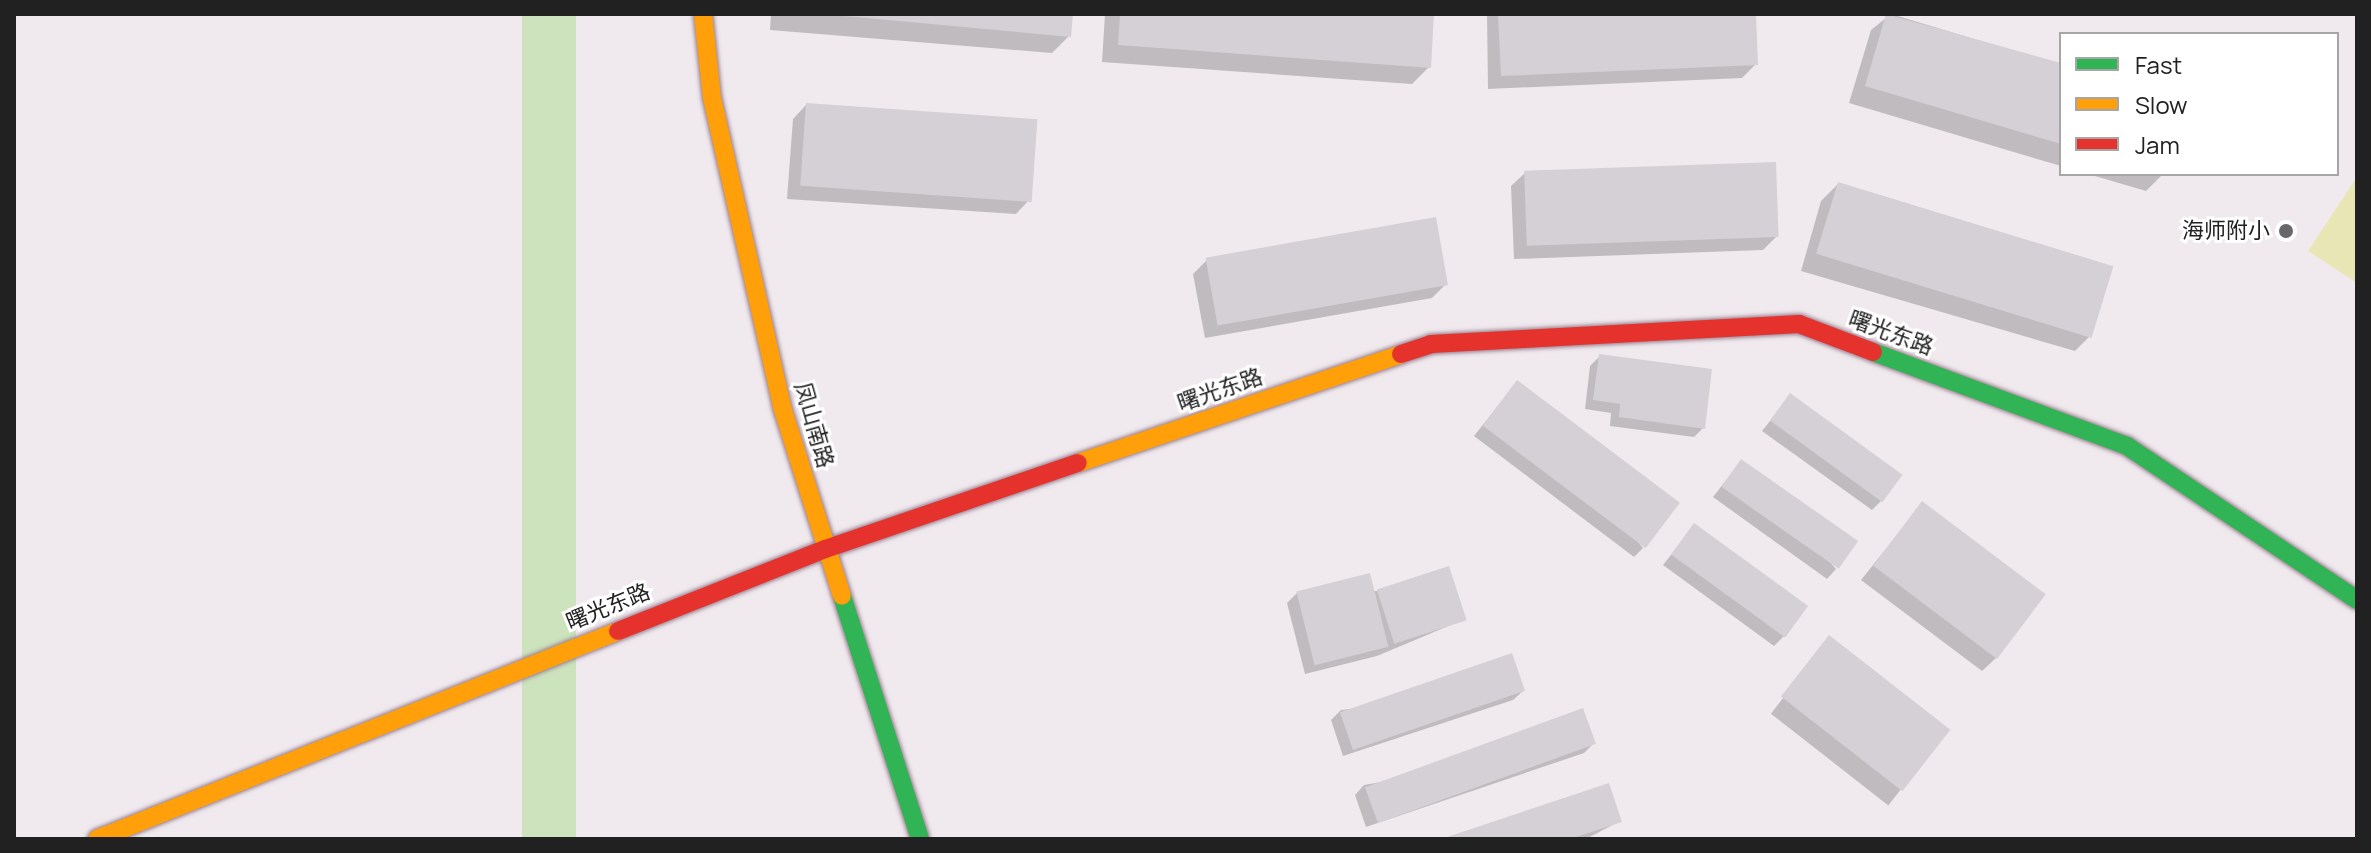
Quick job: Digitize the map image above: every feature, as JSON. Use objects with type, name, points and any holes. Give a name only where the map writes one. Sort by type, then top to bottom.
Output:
[{"type":"street","name":"凤山南路","points":[[703,14],[712,98],[782,407],[920,839]]},
{"type":"street","name":"曙光东路","points":[[97,839],[705,594],[825,549],[1431,344],[1799,324],[2127,446],[2357,600]]},
{"type":"shaded area","points":[[522,14],[576,14],[576,839],[522,839]]},
{"type":"shaded area","points":[[2357,177],[2357,283],[2308,251]]},
{"type":"building","points":[[823,14],[1073,14],[1071,37]]},
{"type":"building","points":[[1120,14],[1434,14],[1431,68],[1118,45]]},
{"type":"building","points":[[1498,14],[1756,14],[1758,65],[1501,76]]},
{"type":"building","points":[[1886,14],[2059,62],[2059,143],[1865,86]]},
{"type":"building","points":[[806,103],[1037,119],[1032,202],[800,186]]},
{"type":"building","points":[[1776,162],[1779,237],[1527,246],[1524,171]]},
{"type":"building","points":[[1838,182],[2113,266],[2091,338],[1816,254]]},
{"type":"building","points":[[1436,217],[1448,285],[1218,326],[1206,258]]},
{"type":"building","points":[[1599,354],[1712,369],[1705,429],[1619,417],[1620,404],[1593,400]]},
{"type":"building","points":[[1517,380],[1680,503],[1646,548],[1483,426]]},
{"type":"building","points":[[1790,393],[1902,475],[1882,502],[1770,421]]},
{"type":"building","points":[[1741,459],[1858,541],[1839,569],[1721,487]]},
{"type":"building","points":[[1922,501],[2046,594],[1997,659],[1873,566]]},
{"type":"building","points":[[1694,523],[1808,606],[1785,637],[1671,555]]},
{"type":"building","points":[[1449,566],[1467,620],[1394,644],[1377,589]]},
{"type":"building","points":[[1370,573],[1388,647],[1315,665],[1296,591]]},
{"type":"building","points":[[1829,635],[1950,730],[1902,791],[1781,696]]},
{"type":"building","points":[[1512,653],[1525,691],[1353,750],[1340,712]]},
{"type":"building","points":[[1583,708],[1596,744],[1378,823],[1365,787]]},
{"type":"building","points":[[1609,783],[1622,822],[1570,839],[1441,839]]},
{"type":"traffic: fast","points":[[1873,352],[2127,446],[2357,600]]},
{"type":"traffic: fast","points":[[842,596],[920,839]]},
{"type":"traffic: slow","points":[[703,14],[712,98],[782,407],[842,596]]},
{"type":"traffic: slow","points":[[1078,463],[1401,354]]},
{"type":"traffic: slow","points":[[97,839],[618,631]]},
{"type":"traffic: jam","points":[[1401,354],[1431,344],[1799,324],[1873,352]]},
{"type":"traffic: jam","points":[[618,631],[825,549],[1078,463]]},
{"type":"place","name":"海师附小","points":[[2286,231]]}]
